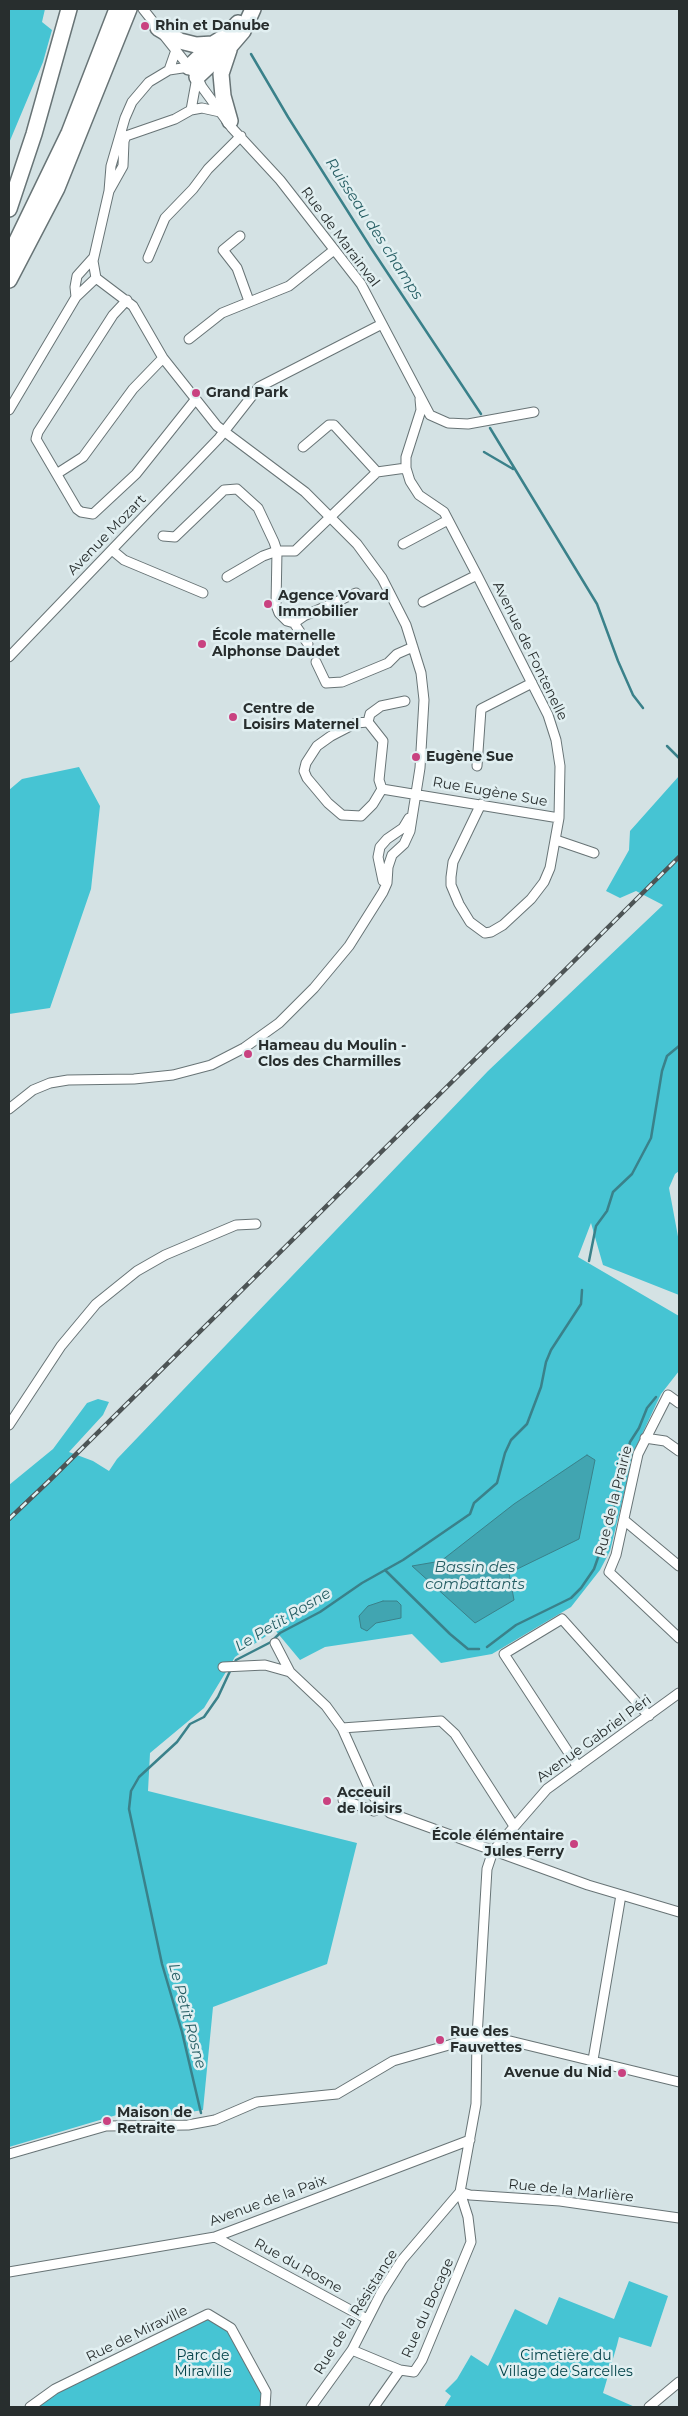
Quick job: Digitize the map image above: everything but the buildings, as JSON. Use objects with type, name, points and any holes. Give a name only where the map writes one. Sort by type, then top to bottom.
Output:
[{"type":"highway","points":[[9,209],[34,134],[69,9]]},
{"type":"highway","points":[[9,257],[69,133],[117,9]]},
{"type":"highway","points":[[158,28],[180,41],[196,45],[212,44],[226,36],[236,26],[242,9]]},
{"type":"highway","points":[[196,76],[231,45],[243,30],[252,9]]},
{"type":"highway","points":[[9,280],[34,234],[135,10]]},
{"type":"highway","points":[[196,76],[212,44]]},
{"type":"highway","points":[[231,45],[221,74],[223,96],[232,125]]},
{"type":"street","name":"Rue de Marainval","points":[[135,10],[158,28],[232,125],[280,180],[361,284],[430,415],[459,424],[534,412]]},
{"type":"street","points":[[109,191],[108,179],[115,145],[132,102],[149,82],[169,70],[176,50]]},
{"type":"street","points":[[169,70],[196,76],[191,110]]},
{"type":"street","name":"Rue de Marainval","points":[[196,76],[232,125]]},
{"type":"street","points":[[9,1109],[33,1090],[50,1083],[68,1080],[134,1079],[173,1075],[211,1065],[244,1048],[279,1023],[319,983],[350,946],[383,892],[387,883],[390,860],[408,837],[413,812],[424,700],[421,673],[395,601],[382,578],[362,549],[332,516],[305,492],[224,431],[195,400],[163,358],[140,317],[127,300],[96,278],[92,267],[109,191],[122,166],[126,136],[175,119],[191,110],[202,108],[232,125],[194,189],[165,218],[148,258]]},
{"type":"street","points":[[240,236],[223,250],[237,268],[249,301]]},
{"type":"street","points":[[189,339],[222,313],[289,286],[334,250]]},
{"type":"street","points":[[76,297],[77,276],[94,256]]},
{"type":"street","points":[[9,410],[76,297],[96,278]]},
{"type":"street","points":[[127,300],[113,316],[38,432],[36,439],[58,473],[77,509],[81,512],[93,514],[136,474],[195,400]]},
{"type":"street","name":"Avenue Mozart","points":[[9,657],[219,438],[259,388],[382,324]]},
{"type":"street","points":[[58,473],[83,457],[133,388],[163,358]]},
{"type":"street","points":[[227,577],[263,556],[277,551],[295,551],[377,472],[406,468],[406,457],[421,410],[420,399]]},
{"type":"street","points":[[303,447],[329,425],[334,425],[377,472]]},
{"type":"street","name":"Avenue de Fontenelle","points":[[406,468],[419,495],[440,508],[448,520],[548,715],[556,740],[561,790],[560,818],[544,882],[531,899],[498,929],[485,933],[478,930],[470,922],[459,904],[451,885],[450,877],[453,862],[481,804]]},
{"type":"street","points":[[163,536],[175,537],[224,490],[237,489],[258,508],[277,551],[276,605],[279,613],[287,622],[294,623],[304,616],[356,593]]},
{"type":"street","points":[[403,544],[448,520]]},
{"type":"street","points":[[112,550],[124,560],[203,593]]},
{"type":"street","points":[[424,602],[477,575]]},
{"type":"street","points":[[294,623],[308,644]]},
{"type":"street","points":[[320,691],[326,683],[342,682],[388,663],[397,654],[413,647]]},
{"type":"street","points":[[316,662],[326,683]]},
{"type":"street","points":[[477,766],[481,709],[532,683]]},
{"type":"street","points":[[368,722],[370,714],[381,706],[406,701]]},
{"type":"street","points":[[368,722],[383,741],[379,780],[382,789],[366,812],[360,816],[348,817],[342,815],[328,803],[312,785],[304,771],[306,763],[317,746],[343,728],[356,723],[368,722]]},
{"type":"street","name":"Rue Eugène Sue","points":[[382,789],[416,793],[560,818]]},
{"type":"street","points":[[383,892],[382,874],[378,857],[380,848],[386,839],[403,828],[413,812]]},
{"type":"street","points":[[556,840],[594,853]]},
{"type":"street","points":[[9,1425],[60,1346],[96,1304],[137,1271],[164,1255],[236,1225],[256,1224]]},
{"type":"street","name":"Rue de la Prairie","points":[[679,1403],[668,1395],[638,1454],[624,1520],[609,1572],[679,1638]]},
{"type":"street","name":"Rue de la Prairie","points":[[645,1438],[665,1441],[679,1451]]},
{"type":"street","points":[[624,1520],[679,1566]]},
{"type":"street","points":[[578,1767],[504,1654],[562,1619],[649,1716]]},
{"type":"street","points":[[276,1642],[290,1672],[326,1706],[342,1728],[372,1795],[384,1808],[398,1816],[494,1851],[621,1895],[679,1912]]},
{"type":"street","points":[[223,1667],[239,1668],[265,1665],[290,1672]]},
{"type":"street","name":"Avenue Gabriel Péri","points":[[477,2037],[487,1869],[494,1851],[547,1789],[679,1693]]},
{"type":"street","points":[[342,1728],[441,1721],[455,1734],[514,1826]]},
{"type":"street","points":[[343,1800],[374,1811],[384,1808]]},
{"type":"street","points":[[593,2060],[621,1895]]},
{"type":"street","points":[[9,2154],[106,2126],[130,2124],[179,2126],[215,2120],[257,2102],[336,2094],[393,2060],[477,2037],[502,2039],[679,2082]]},
{"type":"street","name":"Rue de la Résistance","points":[[311,2407],[352,2350],[367,2319],[402,2260],[460,2192],[476,2104],[477,2037]]},
{"type":"street","name":"Avenue de la Paix","points":[[9,2272],[216,2237],[470,2140]]},
{"type":"street","name":"Rue de la Marlière","points":[[460,2192],[470,2195],[560,2201],[679,2218]]},
{"type":"street","name":"Rue du Bocage","points":[[352,2350],[400,2370],[414,2372],[422,2360],[471,2242],[468,2217],[460,2192]]},
{"type":"street","name":"Rue du Rosne","points":[[216,2237],[367,2319]]},
{"type":"street","name":"Rue de Miraville","points":[[30,2407],[55,2390],[208,2314],[232,2328],[266,2392],[265,2407]]},
{"type":"street","points":[[374,2407],[400,2370]]},
{"type":"street","points":[[649,2407],[679,2382]]},
{"type":"green space","points":[[9,9],[45,9],[42,22],[52,30],[43,62],[9,143]]},
{"type":"green space","points":[[79,767],[100,806],[91,889],[50,1008],[9,1014],[9,790],[22,779]]},
{"type":"green space","points":[[679,776],[679,1171],[675,1174],[669,1188],[679,1242],[679,1295],[603,1265],[591,1223],[578,1257],[679,1316],[679,1371],[661,1394],[635,1449],[610,1551],[600,1570],[571,1607],[492,1654],[441,1663],[412,1634],[325,1647],[300,1660],[275,1630],[235,1657],[204,1708],[150,1753],[148,1791],[357,1843],[327,1964],[213,2007],[203,2110],[158,2117],[120,2114],[9,2147],[9,1485],[53,1449],[87,1403],[98,1399],[109,1402],[103,1415],[69,1452],[93,1461],[109,1471],[117,1459],[488,1071],[663,905],[636,891],[620,898],[606,891],[629,850],[630,831]]},
{"type":"green space","name":"Cimetière du Village de Sarcelles","points":[[629,2281],[668,2296],[651,2347],[619,2337],[603,2393],[635,2407],[444,2407],[451,2396],[445,2391],[457,2379],[471,2355],[488,2366],[515,2309],[547,2325],[559,2297],[614,2319]]},
{"type":"green space","name":"Parc de Miraville","points":[[208,2314],[231,2328],[266,2392],[265,2407],[30,2407]]},
{"type":"water","name":"Bassin des combattants","points":[[587,1455],[595,1460],[579,1539],[509,1573],[514,1600],[475,1623],[412,1566],[441,1561],[514,1504]]},
{"type":"water","points":[[383,1601],[397,1601],[401,1605],[401,1618],[376,1623],[367,1631],[361,1628],[359,1616],[368,1606]]},
{"type":"waterway","name":"Ruisseau des champs","points":[[251,54],[288,117],[371,248],[481,414]]},
{"type":"waterway","name":"Ruisseau des champs","points":[[490,428],[597,604],[633,695],[643,708]]},
{"type":"waterway","points":[[484,452],[513,469]]},
{"type":"waterway","name":"Ruisseau des champs","points":[[667,746],[679,758]]},
{"type":"waterway","name":"Le Petit Rosne","points":[[589,1261],[596,1226],[607,1211],[613,1192],[632,1174],[651,1138],[662,1071],[667,1056],[679,1046]]},
{"type":"waterway","name":"Le Petit Rosne","points":[[234,1664],[236,1660],[271,1642],[280,1633],[320,1612],[362,1583],[403,1560],[470,1514],[474,1503],[497,1483],[505,1453],[511,1440],[527,1424],[541,1387],[546,1362],[551,1350],[581,1304],[582,1290]]},
{"type":"waterway","points":[[487,1647],[516,1625],[571,1598],[581,1588],[594,1569],[607,1532],[630,1442],[639,1428],[647,1408],[656,1397]]},
{"type":"waterway","points":[[385,1570],[450,1634],[468,1649],[479,1649]]},
{"type":"waterway","name":"Le Petit Rosne","points":[[201,2113],[182,2032],[162,1964],[129,1809],[131,1791],[139,1777],[177,1742],[190,1724],[204,1717],[218,1697],[231,1669]]},
{"type":"railway","points":[[9,1519],[679,857]]},
{"type":"place","name":"Rhin et Danube","points":[[145,26]]},
{"type":"place","name":"Grand Park","points":[[196,393]]},
{"type":"place","name":"Agence Vovard Immobilier","points":[[268,604]]},
{"type":"place","name":"École maternelle Alphonse Daudet","points":[[202,644]]},
{"type":"place","name":"Centre de Loisirs Maternel","points":[[233,717]]},
{"type":"place","name":"Eugène Sue","points":[[416,757]]},
{"type":"place","name":"Hameau du Moulin - Clos des Charmilles","points":[[248,1054]]},
{"type":"place","name":"Acceuil de loisirs","points":[[327,1801]]},
{"type":"place","name":"École élémentaire Jules Ferry","points":[[574,1844]]},
{"type":"place","name":"Rue des Fauvettes","points":[[440,2040]]},
{"type":"place","name":"Avenue du Nid","points":[[622,2073]]},
{"type":"place","name":"Maison de Retraite","points":[[107,2121]]}]
